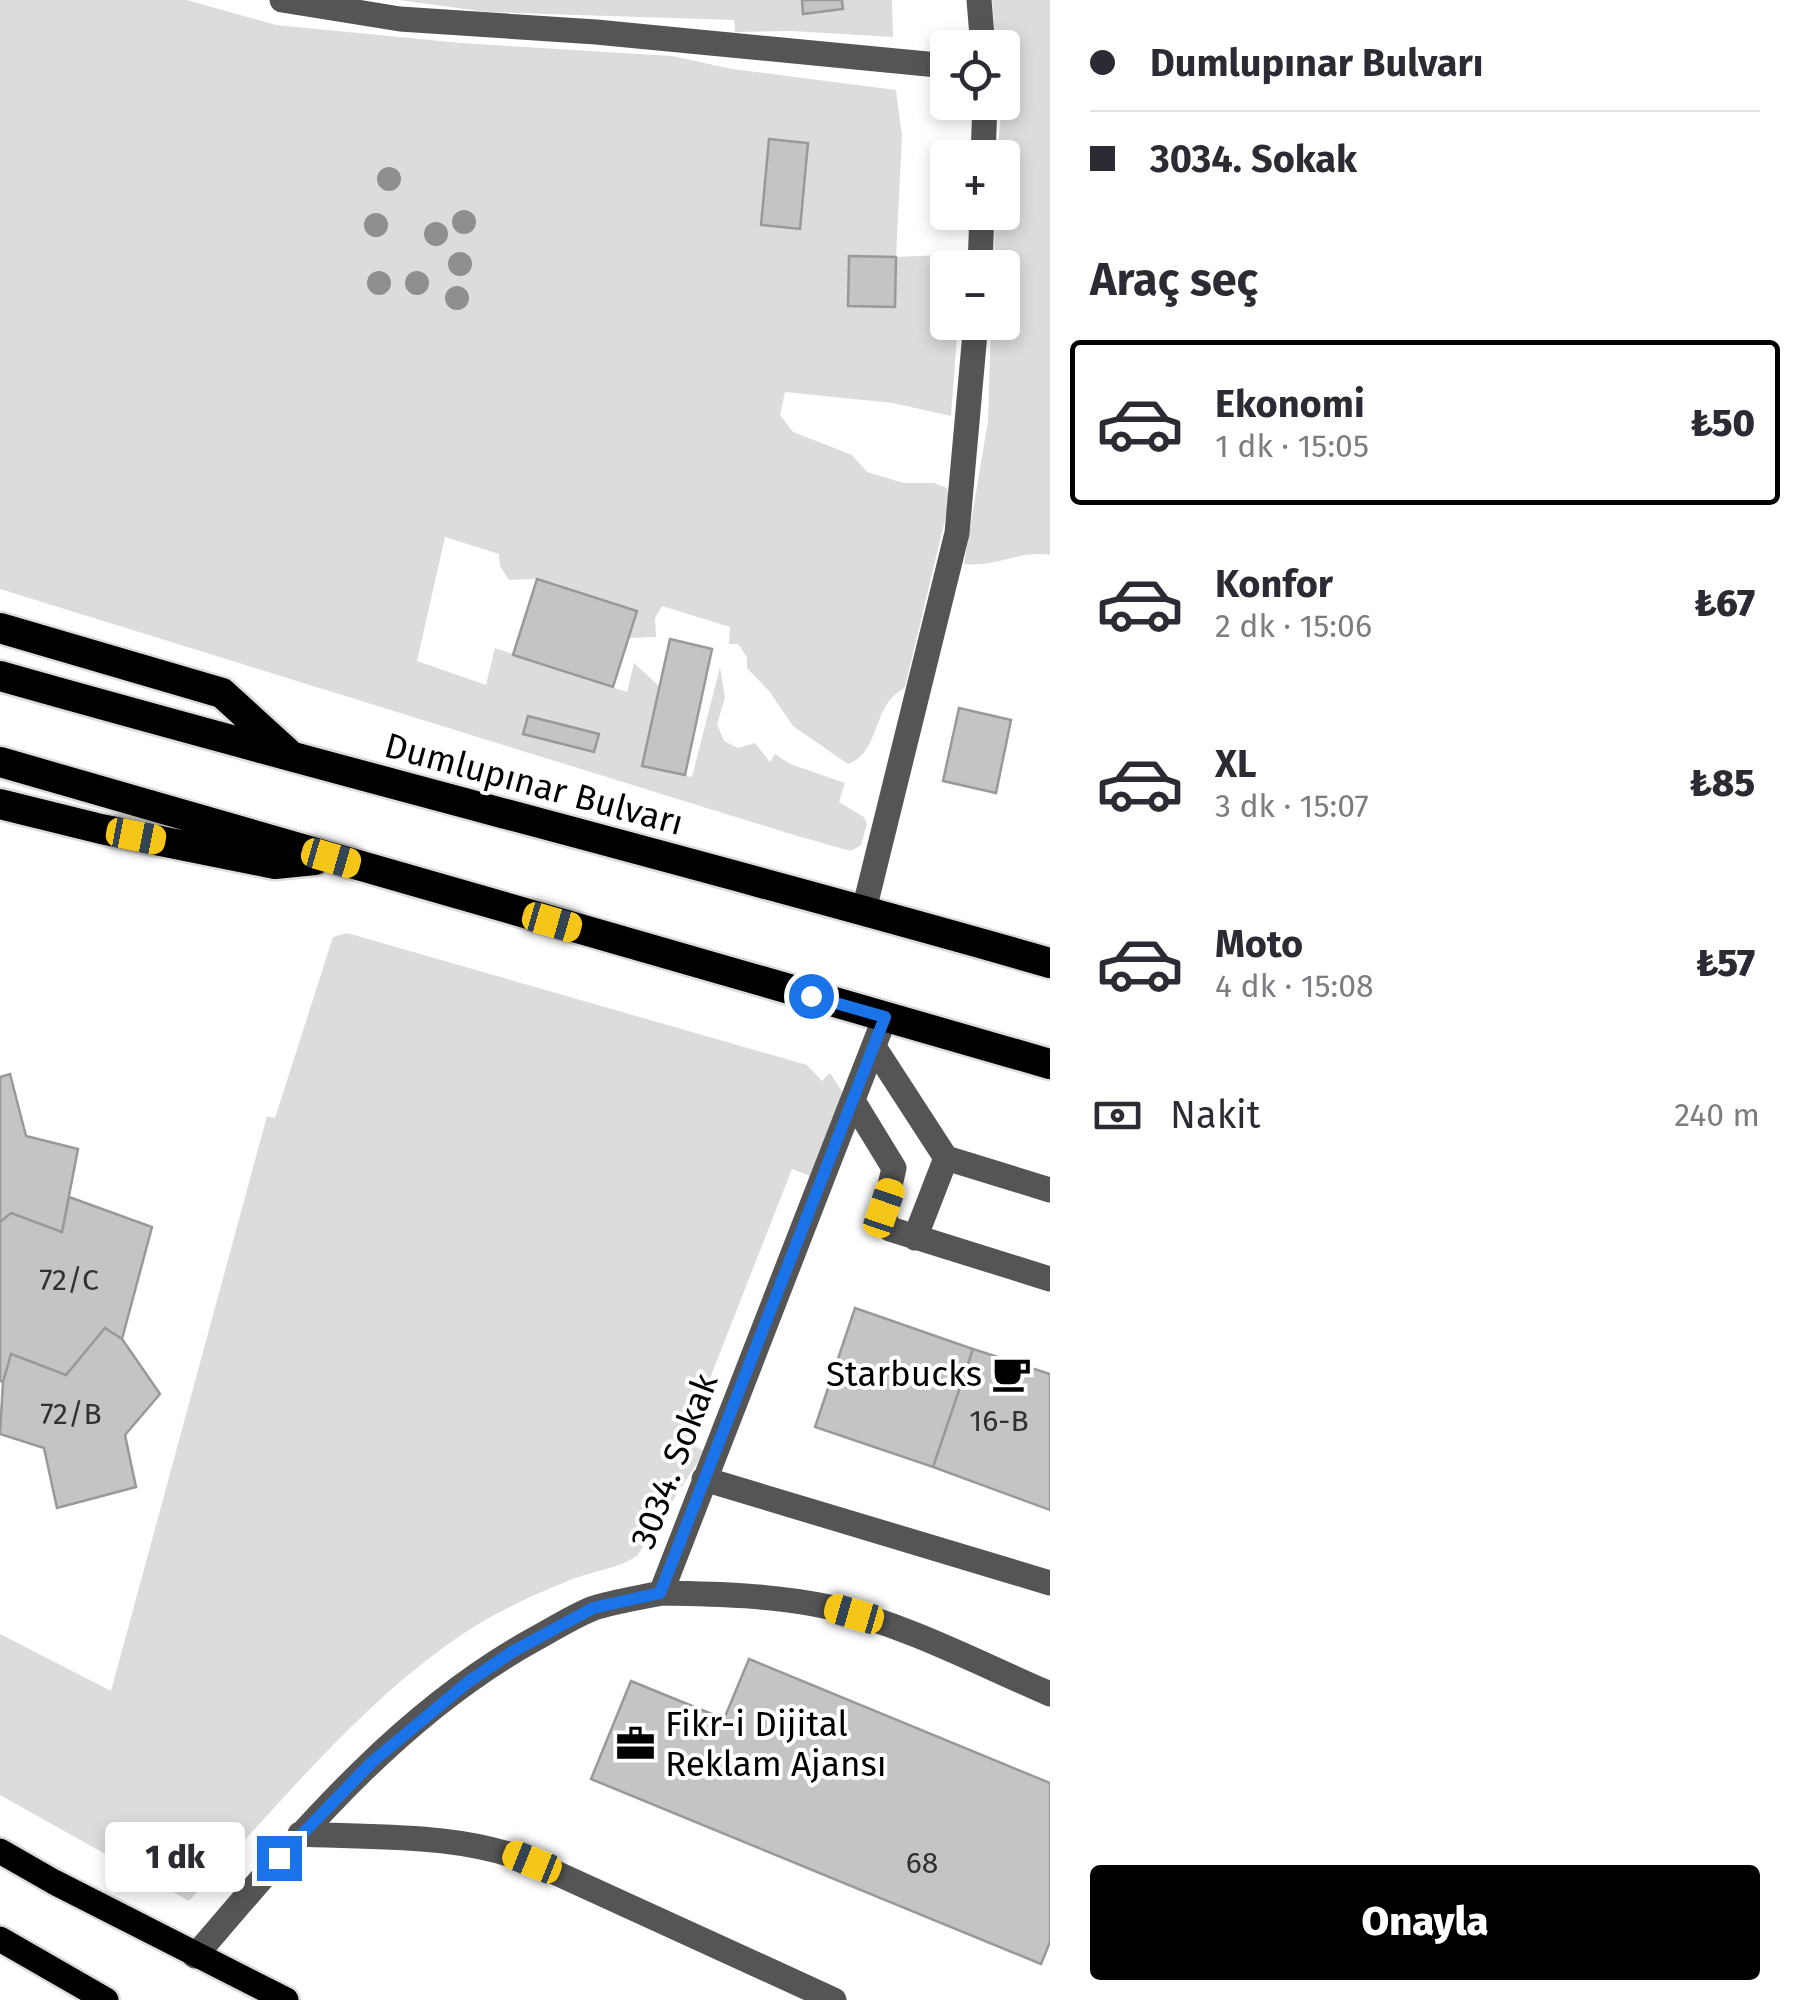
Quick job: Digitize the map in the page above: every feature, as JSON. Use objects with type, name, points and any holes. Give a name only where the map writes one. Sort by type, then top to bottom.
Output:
[{"type":"highway","points":[[0,628],[222,693],[296,760]]},
{"type":"highway","name":"Dumlupınar Bulvarı","points":[[0,676],[1050,963]]},
{"type":"highway","points":[[0,762],[1050,1064]]},
{"type":"highway","points":[[0,804],[102,830],[275,864],[331,858]]},
{"type":"main road","points":[[0,1851],[195,1956],[286,2000]]},
{"type":"main road","points":[[0,1938],[106,2000]]},
{"type":"street","points":[[282,0],[400,20],[596,32],[930,64]]},
{"type":"street","points":[[979,0],[982,30]]},
{"type":"street","points":[[864,910],[956,533],[974,340]]},
{"type":"street","name":"3034. Sokak","points":[[195,1956],[300,1834],[414,1724],[512,1652],[593,1608],[660,1593],[885,1017]]},
{"type":"street","points":[[874,1046],[946,1158],[1050,1190]]},
{"type":"street","points":[[853,1100],[894,1168],[883,1216],[886,1223],[896,1232],[1050,1279]]},
{"type":"street","points":[[915,1238],[946,1158]]},
{"type":"street","points":[[704,1479],[1050,1583]]},
{"type":"street","points":[[660,1593],[736,1596],[828,1607],[880,1622],[1050,1694]]},
{"type":"street","points":[[300,1834],[464,1842],[506,1852],[834,2000]]},
{"type":"shaded area","points":[[0,0],[187,0],[276,25],[461,43],[672,56],[732,69],[896,90],[902,136],[896,257],[930,255],[930,340],[957,340],[951,416],[893,403],[785,392],[780,415],[793,432],[852,455],[867,472],[904,483],[934,483],[947,488],[950,499],[905,687],[887,704],[863,754],[848,764],[793,726],[747,668],[747,657],[738,644],[729,644],[730,627],[662,606],[655,618],[656,637],[628,638],[636,611],[537,579],[509,580],[500,566],[499,554],[445,537],[417,661],[486,685],[495,648],[627,692],[634,663],[659,686],[642,766],[692,777],[720,667],[725,698],[717,724],[724,741],[738,748],[755,743],[770,762],[775,754],[790,764],[845,783],[839,802],[864,817],[867,824],[861,845],[851,851],[0,589]]},
{"type":"shaded area","points":[[399,0],[892,0],[893,37],[735,32],[734,20],[487,12]]},
{"type":"shaded area","points":[[992,0],[1050,0],[1050,555],[975,565],[964,564],[988,421],[990,340],[1020,340],[1020,250],[994,250],[995,230],[1020,230],[1020,140],[999,140],[1000,120],[1020,120],[1020,30],[995,30]]},
{"type":"shaded area","points":[[347,933],[807,1065],[822,1081],[830,1073],[843,1093],[813,1177],[792,1169],[685,1442],[705,1451],[637,1556],[523,1600],[444,1647],[342,1735],[189,1901],[0,1795],[0,1634],[111,1691],[267,1116],[275,1118],[333,937]]},
{"type":"building","points":[[802,0],[842,0],[843,9],[803,14]]},
{"type":"building","points":[[769,139],[808,143],[800,229],[761,225]]},
{"type":"building","points":[[849,256],[896,257],[895,307],[848,306]]},
{"type":"building","points":[[537,579],[637,611],[613,687],[513,655]]},
{"type":"building","points":[[670,639],[712,649],[685,775],[642,766]]},
{"type":"building","points":[[959,708],[1011,720],[996,793],[943,781]]},
{"type":"building","points":[[528,716],[599,734],[594,752],[523,734]]},
{"type":"building","points":[[10,1074],[26,1136],[78,1149],[62,1232],[11,1213],[0,1222],[0,1077]]},
{"type":"building","points":[[69,1197],[152,1227],[122,1339],[105,1328],[66,1375],[11,1354],[3,1382],[0,1381],[0,1222],[11,1213],[62,1232]]},
{"type":"building","points":[[855,1308],[973,1349],[933,1467],[815,1427]]},
{"type":"building","points":[[105,1328],[122,1339],[160,1394],[125,1435],[136,1487],[57,1508],[44,1448],[0,1434],[3,1382],[11,1354],[66,1375]]},
{"type":"building","points":[[973,1349],[1050,1374],[1050,1510],[933,1467]]},
{"type":"building","points":[[749,1659],[1050,1783],[1050,1942],[1041,1964],[591,1779],[631,1681],[724,1719]]},
{"type":"place","name":"Starbucks","points":[[1012,1374]]},
{"type":"place","name":"Fikr-i Dijital Reklam Ajansı","points":[[635,1744]]},
{"type":"route","points":[[279,1858],[372,1762],[468,1682],[512,1652],[593,1608],[660,1593],[885,1017],[811,996]]}]
